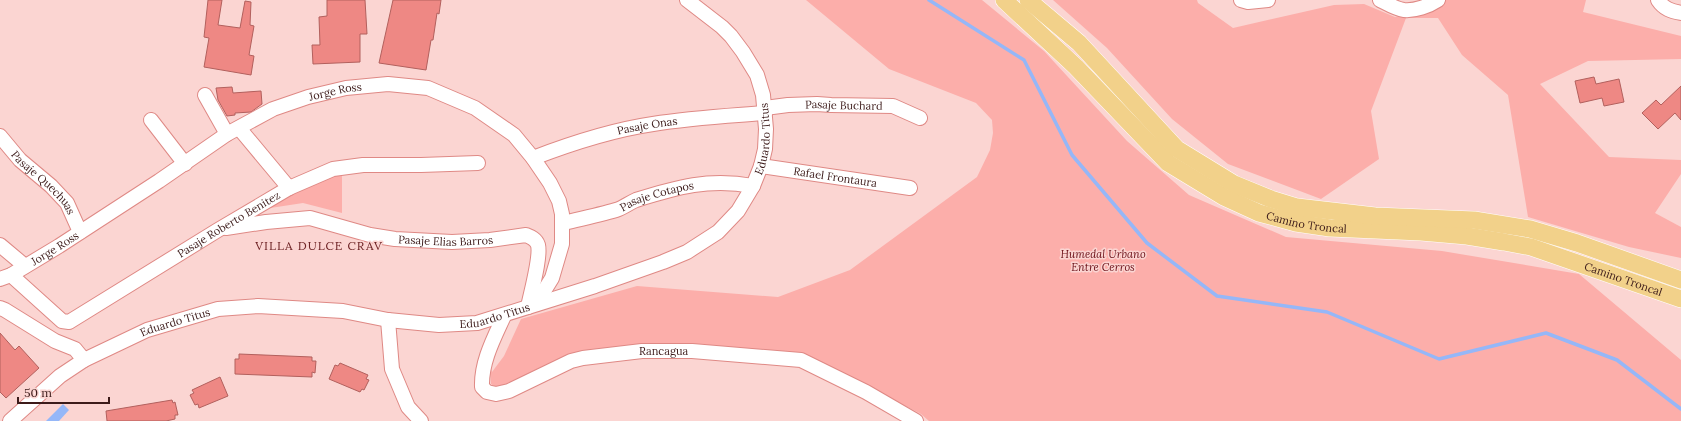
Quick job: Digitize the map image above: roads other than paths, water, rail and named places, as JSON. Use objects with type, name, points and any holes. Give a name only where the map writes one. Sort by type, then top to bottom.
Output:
[{"type":"main road","name":"Camino Troncal","points":[[1004,0],[1076,67],[1168,163],[1224,197],[1259,213],[1296,223],[1330,228],[1467,236],[1504,242],[1531,248],[1681,298]]},
{"type":"main road","name":"Camino Troncal","points":[[1028,0],[1079,43],[1177,149],[1234,184],[1271,199],[1298,207],[1375,216],[1474,220],[1530,230],[1577,243],[1681,280]]},
{"type":"street","name":"Eduardo Titus","points":[[84,360],[147,330],[218,309],[258,306],[343,311],[388,320],[439,324],[477,323],[504,316],[532,305],[601,284],[687,252],[718,232],[738,211],[753,186],[761,166],[764,149],[765,111],[763,95],[757,75],[732,36],[687,0]]},
{"type":"street","points":[[1241,0],[1248,2],[1268,0]]},
{"type":"street","points":[[1380,0],[1404,10],[1418,8],[1438,0]]},
{"type":"street","points":[[1658,0],[1662,6],[1681,13]]},
{"type":"street","name":"Jorge Ross","points":[[4,279],[80,232],[233,131],[273,109],[308,97],[369,85],[411,85],[428,88],[475,108],[514,135],[533,158],[550,183],[559,201],[563,223],[562,244],[552,278],[532,305]]},
{"type":"street","points":[[204,95],[233,131],[289,188]]},
{"type":"street","name":"Pasaje Buchard","points":[[765,111],[788,105],[817,104],[893,106],[920,118]]},
{"type":"street","name":"Pasaje Onas","points":[[533,158],[604,134],[653,124],[765,111]]},
{"type":"street","points":[[151,120],[185,164]]},
{"type":"street","name":"Pasaje Quechuas","points":[[0,136],[20,160],[51,186],[67,203],[80,232]]},
{"type":"street","name":"Pasaje Roberto Benitez","points":[[4,279],[62,321],[69,322],[289,188],[333,169],[363,165],[421,166],[478,163]]},
{"type":"street","name":"Rafael Frontaura","points":[[761,166],[910,188]]},
{"type":"street","name":"Pasaje Cotapos","points":[[563,223],[618,210],[634,201],[679,187],[710,183],[735,183],[753,186]]},
{"type":"street","name":"Pasaje Elias Barros","points":[[218,230],[266,222],[310,218],[370,235],[395,239],[452,242],[490,240],[526,235],[532,237],[538,244],[532,305]]},
{"type":"street","points":[[0,245],[25,266]]},
{"type":"street","points":[[2,306],[55,341],[75,349],[84,360],[60,376],[10,421]]},
{"type":"street","name":"Rancagua","points":[[504,316],[487,355],[482,375],[482,387],[487,392],[496,394],[509,392],[572,361],[583,358],[642,351],[692,351],[801,360],[866,392],[916,421]]},
{"type":"street","points":[[388,320],[392,369],[408,407],[421,421]]},
{"type":"water","points":[[63,404],[69,410],[59,421],[46,421]]},
{"type":"waterway","points":[[929,0],[1024,60],[1072,155],[1147,243],[1217,296],[1327,312],[1439,359],[1546,333],[1617,360],[1681,409]]},
{"type":"district","name":"VILLA DULCE CRAV","points":[[319,246]]},
{"type":"park label","name":"Humedal Urbano Entre Cerros","points":[[1103,260]]}]
